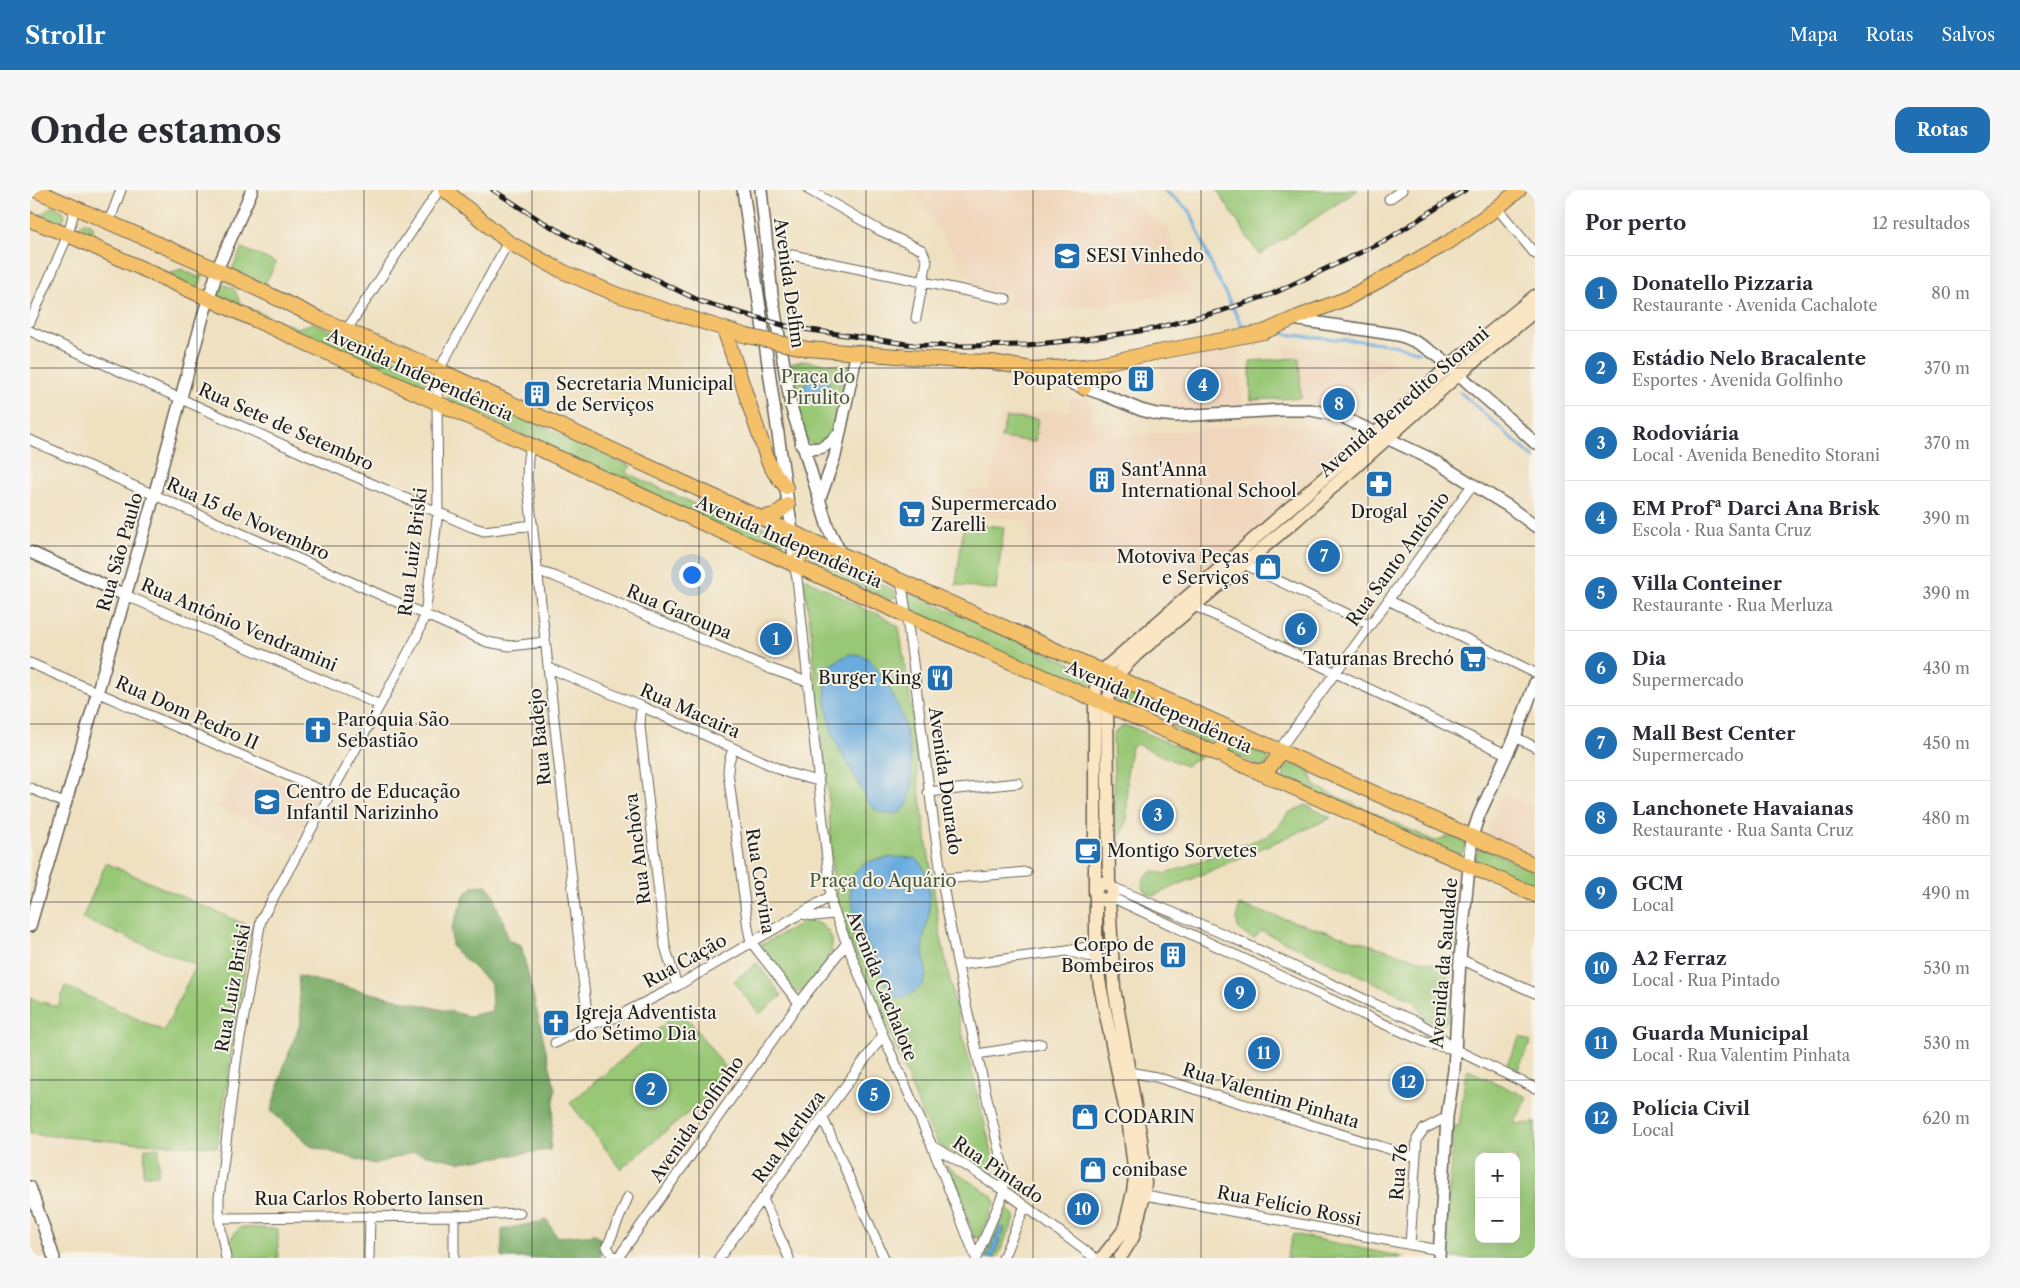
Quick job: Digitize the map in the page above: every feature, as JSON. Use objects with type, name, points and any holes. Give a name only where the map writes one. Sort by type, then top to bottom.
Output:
[{"type":"main road","name":"Avenida Independência","points":[[35,190],[218,270],[318,318],[439,370],[762,518],[1535,864]]},
{"type":"main road","points":[[445,190],[508,242],[590,284],[618,295],[746,336],[808,349],[992,362],[1032,369],[1086,366],[1264,332],[1348,298],[1449,242],[1519,190]]},
{"type":"main road","name":"Avenida Independência","points":[[30,220],[68,235],[907,616],[1535,895]]},
{"type":"main road","name":"Avenida Benedito Storani","points":[[1109,672],[1137,654],[1195,606],[1388,439],[1454,370],[1535,296]]},
{"type":"main road","name":"Avenida Benedito Storani","points":[[1109,672],[1182,600],[1376,433],[1454,370],[1535,311]]},
{"type":"main road","points":[[724,329],[768,461],[786,487]]},
{"type":"main road","points":[[1084,388],[1080,377],[1086,366]]},
{"type":"main road","points":[[762,518],[774,515],[788,505]]},
{"type":"main road","points":[[794,565],[812,547],[840,552]]},
{"type":"main road","points":[[1231,558],[1244,564]]},
{"type":"main road","points":[[1182,600],[1195,606]]},
{"type":"main road","name":"Avenida Benedito Storani","points":[[1109,672],[1112,684],[1101,702],[1106,892],[1123,1071]]},
{"type":"main road","points":[[1219,753],[1223,745],[1231,738],[1248,736]]},
{"type":"main road","points":[[1256,771],[1268,770],[1280,750]]},
{"type":"main road","name":"Avenida Benedito Storani","points":[[1106,892],[1097,951],[1100,986],[1123,1071],[1143,1158],[1133,1237],[1120,1258]]},
{"type":"main road","name":"Avenida Benedito Storani","points":[[1102,1258],[1124,1230],[1139,1194]]},
{"type":"street","points":[[109,222],[121,190]]},
{"type":"street","name":"Rua São Paulo","points":[[30,926],[126,595],[208,300],[218,270],[252,190]]},
{"type":"street","points":[[347,329],[439,190]]},
{"type":"street","name":"Avenida Delfim","points":[[743,190],[792,531],[794,565]]},
{"type":"street","name":"Avenida Delfim","points":[[761,190],[772,295],[785,380],[801,445],[828,528],[840,552]]},
{"type":"street","points":[[809,190],[878,230],[922,250],[927,261],[916,318]]},
{"type":"street","points":[[1389,199],[1402,190]]},
{"type":"street","points":[[30,322],[68,235],[75,207]]},
{"type":"street","points":[[1497,208],[1535,254]]},
{"type":"street","name":"Rua Luiz Briski","points":[[226,1258],[219,1218],[219,1198],[237,1055],[261,920],[380,705],[417,636],[425,615],[438,512],[437,402],[439,370],[508,242]]},
{"type":"street","points":[[792,255],[1006,299]]},
{"type":"street","points":[[1293,319],[1398,335],[1414,340],[1428,348],[1454,370],[1535,443]]},
{"type":"street","name":"Rua Sete de Setembro","points":[[30,331],[484,531],[533,525]]},
{"type":"street","points":[[819,501],[835,456],[857,352]]},
{"type":"street","points":[[1032,369],[1156,414],[1176,416],[1311,410],[1340,416],[1431,459],[1473,484],[1535,526]]},
{"type":"street","points":[[801,445],[820,449],[827,446],[838,435]]},
{"type":"street","name":"Rua 15 de Novembro","points":[[30,440],[499,646],[546,642]]},
{"type":"street","name":"Rua Badejo","points":[[531,446],[528,457],[527,478],[537,571],[587,1014],[594,1023]]},
{"type":"street","name":"Rua Santo Antônio","points":[[1280,750],[1473,484]]},
{"type":"street","name":"Rua Antônio Vendramini","points":[[30,552],[380,705]]},
{"type":"street","points":[[1244,564],[1370,625]]},
{"type":"street","name":"Avenida Cachalote","points":[[794,565],[797,578],[834,914],[883,1035],[932,1146],[976,1258]]},
{"type":"street","name":"Rua Garoupa","points":[[537,571],[554,576],[771,669],[808,682]]},
{"type":"street","name":"Avenida Dourado","points":[[901,579],[928,792],[942,879],[959,965],[963,998],[1004,1172],[1004,1192]]},
{"type":"street","points":[[1388,600],[1535,673]]},
{"type":"street","points":[[1195,606],[1334,674],[1506,754]]},
{"type":"street","name":"Rua Dom Pedro II","points":[[30,663],[330,794]]},
{"type":"street","name":"Rua Macaira","points":[[549,668],[641,706],[788,773],[818,782]]},
{"type":"street","name":"Avenida da Saudade","points":[[1439,1254],[1447,1117],[1454,1070],[1460,959],[1472,836],[1479,815],[1515,737],[1535,683]]},
{"type":"street","name":"Rua Anchôva","points":[[641,706],[640,727],[666,946],[677,986]]},
{"type":"street","points":[[1515,737],[1535,747]]},
{"type":"street","name":"Rua Corvina","points":[[733,748],[728,772],[751,942],[799,1003]]},
{"type":"street","points":[[928,792],[1018,783]]},
{"type":"street","points":[[30,788],[66,804]]},
{"type":"street","points":[[942,879],[1026,872]]},
{"type":"street","points":[[1106,892],[1233,938],[1381,1008],[1416,1021],[1436,1033],[1454,1049]]},
{"type":"street","points":[[1106,892],[1375,1020],[1430,1044],[1454,1049],[1535,1088]]},
{"type":"street","name":"Rua Cação","points":[[555,1043],[594,1023],[614,1018],[677,986],[831,896]]},
{"type":"street","points":[[802,914],[815,916],[834,914]]},
{"type":"street","name":"Avenida Golfinho","points":[[628,1197],[607,1247],[613,1257],[621,1257],[799,1003],[846,944]]},
{"type":"street","points":[[959,965],[1067,951],[1097,951]]},
{"type":"street","points":[[1460,959],[1535,993]]},
{"type":"street","points":[[1375,1020],[1381,1008]]},
{"type":"street","name":"Rua Merluza","points":[[719,1258],[824,1118],[883,1035]]},
{"type":"street","points":[[977,1054],[1040,1044]]},
{"type":"street","name":"Rua Valentim Pinhata","points":[[1123,1071],[1156,1077],[1415,1157]]},
{"type":"street","name":"Rua 76","points":[[1410,1245],[1417,1139],[1420,1134],[1447,1117]]},
{"type":"street","points":[[824,1118],[884,1258]]},
{"type":"street","name":"Rua Pintado","points":[[932,1146],[1025,1206],[1095,1258]]},
{"type":"street","points":[[30,1187],[33,1204],[54,1258]]},
{"type":"street","name":"Avenida Cachalote","points":[[976,1258],[1004,1192]]},
{"type":"street","name":"Rua Felício Rossi","points":[[1139,1194],[1410,1245],[1439,1254]]},
{"type":"street","points":[[763,1199],[789,1258]]},
{"type":"street","points":[[1003,1258],[1025,1206]]},
{"type":"street","name":"Rua Carlos Roberto Iansen","points":[[219,1218],[454,1216],[520,1213]]},
{"type":"street","points":[[369,1258],[370,1216]]},
{"type":"street","points":[[454,1216],[454,1258]]},
{"type":"shaded area","name":"SESI Vinhedo","points":[[913,190],[1101,190],[1110,196],[1117,190],[1168,228],[1181,275],[1194,292],[1035,314],[1007,305],[1010,293],[979,290]]},
{"type":"shaded area","points":[[1285,345],[1398,362],[1341,395],[1339,393],[1323,406],[1301,398],[1299,359],[1286,359]]},
{"type":"shaded area","points":[[1238,349],[1243,405],[1168,410],[1161,364]]},
{"type":"shaded area","points":[[1090,398],[1094,422],[1115,421],[1118,435],[1167,433],[1278,422],[1334,434],[1336,464],[1179,599],[1171,600],[1168,566],[1031,566],[1029,521],[965,514],[966,490],[989,490],[1000,416],[1070,411],[1070,399]]},
{"type":"shaded area","name":"Centro de Educação Infantil Narizinho","points":[[237,764],[316,798],[295,841],[218,806]]},
{"type":"shaded area","points":[[1504,791],[1535,809],[1535,857],[1486,835]]},
{"type":"green space","points":[[1217,190],[1358,190],[1259,255]]},
{"type":"green space","points":[[53,206],[63,211],[65,215],[61,225],[56,226],[30,217],[30,210],[40,215]]},
{"type":"green space","points":[[84,222],[93,226],[94,239],[170,274],[181,269],[198,277],[203,275],[197,292],[76,233]]},
{"type":"green space","points":[[242,248],[276,263],[265,284],[232,269]]},
{"type":"green space","points":[[222,284],[234,288],[241,305],[297,328],[314,323],[424,372],[427,376],[428,385],[423,390],[216,301]]},
{"type":"green space","points":[[1299,358],[1301,398],[1251,400],[1250,361]]},
{"type":"green space","name":"Praça do Pirulito","points":[[802,361],[850,366],[834,426],[828,439],[815,447],[805,439],[791,380],[790,364]]},
{"type":"green space","points":[[458,388],[631,466],[626,473],[704,508],[709,503],[783,536],[784,556],[448,400],[446,392],[450,389],[457,391]]},
{"type":"green space","points":[[1006,418],[1038,419],[1035,442],[1001,438]]},
{"type":"green space","points":[[964,523],[1004,527],[996,590],[956,585]]},
{"type":"green space","points":[[812,553],[894,590],[895,597],[889,600],[806,562],[804,560]]},
{"type":"green space","name":"Praça do Aquário","points":[[803,577],[866,610],[879,614],[899,627],[915,731],[918,782],[940,932],[953,996],[992,1153],[995,1180],[940,1146],[922,1115],[884,1016],[872,995],[843,925],[833,884],[828,792],[817,704],[812,637]]},
{"type":"green space","points":[[907,592],[1088,671],[1094,678],[1088,692],[909,614]]},
{"type":"green space","points":[[1119,686],[1144,698],[1150,716],[1187,732],[1198,724],[1213,732],[1212,739],[1206,743],[1117,703],[1115,699]]},
{"type":"green space","points":[[1124,726],[1134,728],[1202,757],[1185,766],[1136,744],[1131,748],[1127,775],[1127,819],[1116,848],[1113,736],[1116,731]]},
{"type":"green space","points":[[1237,742],[1267,756],[1269,759],[1264,768],[1227,751],[1229,745]]},
{"type":"green space","points":[[1293,763],[1310,771],[1315,786],[1435,841],[1454,837],[1465,843],[1466,847],[1461,855],[1284,780],[1283,769]]},
{"type":"green space","points":[[1306,805],[1331,818],[1153,896],[1147,893],[1142,885],[1145,876],[1154,871],[1165,874],[1267,836],[1279,826],[1288,813]]},
{"type":"green space","points":[[1478,846],[1535,872],[1535,892],[1475,863]]},
{"type":"green space","points":[[106,863],[251,927],[217,1147],[123,1142],[30,1134],[30,998],[58,1007],[65,986],[164,1031],[196,965],[82,919]]},
{"type":"green space","points":[[486,885],[494,894],[508,940],[521,945],[555,1088],[550,1150],[460,1162],[414,1152],[374,1164],[310,1146],[271,1111],[284,1066],[301,1021],[298,976],[469,1016],[492,1011],[491,984],[452,947],[451,930],[465,894],[474,886]]},
{"type":"green space","points":[[1239,905],[1447,968],[1450,1014],[1448,1020],[1441,1025],[1425,1019],[1415,1001],[1261,931],[1254,939],[1247,936],[1238,926]]},
{"type":"green space","points":[[807,921],[819,924],[828,931],[832,938],[832,946],[830,954],[820,970],[803,991],[796,993],[759,946]]},
{"type":"green space","points":[[757,963],[782,996],[759,1014],[734,981]]},
{"type":"green space","points":[[681,1010],[732,1076],[621,1169],[570,1103]]},
{"type":"green space","points":[[1520,1037],[1531,1042],[1516,1073],[1505,1068]]},
{"type":"green space","points":[[1468,1070],[1527,1097],[1514,1124],[1535,1123],[1535,1258],[1445,1258],[1453,1126],[1459,1126],[1466,1071]]},
{"type":"green space","points":[[145,1148],[159,1148],[158,1175],[143,1175]]},
{"type":"green space","points":[[945,1165],[992,1196],[995,1202],[979,1238],[975,1238]]},
{"type":"green space","points":[[1007,1209],[1016,1217],[997,1258],[983,1258]]},
{"type":"green space","points":[[547,1220],[557,1237],[595,1234],[600,1238],[601,1255],[599,1258],[502,1258],[502,1230]]},
{"type":"green space","points":[[241,1227],[278,1229],[278,1258],[231,1258],[231,1241],[234,1234]]},
{"type":"green space","points":[[1293,1234],[1407,1258],[1286,1258]]},
{"type":"water","points":[[817,372],[826,375],[829,384],[826,393],[817,396],[808,393],[805,384],[808,375]]},
{"type":"water","points":[[849,654],[863,656],[874,666],[889,688],[902,717],[912,769],[912,786],[909,801],[902,811],[887,814],[876,810],[870,805],[832,734],[825,697],[827,671],[830,665]]},
{"type":"water","points":[[893,857],[910,858],[919,861],[927,878],[930,901],[923,945],[926,968],[925,980],[909,996],[902,998],[893,996],[887,988],[856,916],[851,888],[853,876],[861,866],[872,861]]},
{"type":"water","points":[[1001,1226],[1005,1228],[993,1258],[987,1258]]},
{"type":"waterway","points":[[1164,190],[1190,211],[1214,271],[1241,324],[1256,328]]},
{"type":"waterway","points":[[1276,332],[1366,341],[1419,352]]},
{"type":"waterway","points":[[1460,392],[1535,459]]},
{"type":"railway","points":[[493,190],[541,221],[590,248],[702,302],[790,327],[914,345],[962,346],[1027,345],[1086,339],[1153,329],[1221,311],[1272,294],[1385,241],[1465,190]]},
{"type":"place","name":"SESI Vinhedo","points":[[1067,256]]},
{"type":"place","name":"Poupatempo","points":[[1141,379]]},
{"type":"place","name":"EM Profª Darci Ana Brisk","points":[[1203,385]]},
{"type":"place","name":"Secretaria Municipal de Serviços","points":[[537,394]]},
{"type":"place","name":"Lanchonete Havaianas","points":[[1339,404]]},
{"type":"place","name":"Sant'Anna International School","points":[[1102,480]]},
{"type":"place","name":"Drogal","points":[[1379,484]]},
{"type":"place","name":"Supermercado Zarelli","points":[[912,514]]},
{"type":"place","name":"Mall Best Center","points":[[1324,556]]},
{"type":"place","name":"Motoviva Peças e Serviços","points":[[1268,567]]},
{"type":"place","name":"Dia","points":[[1301,629]]},
{"type":"place","name":"Donatello Pizzaria","points":[[776,639]]},
{"type":"place","name":"Taturanas Brechó","points":[[1473,659]]},
{"type":"place","name":"Burger King","points":[[940,678]]},
{"type":"place","name":"Paróquia São Sebastião","points":[[318,730]]},
{"type":"place","name":"Centro de Educação Infantil Narizinho","points":[[267,802]]},
{"type":"place","name":"Rodoviária","points":[[1158,815]]},
{"type":"place","name":"Montigo Sorvetes","points":[[1088,851]]},
{"type":"place","name":"Corpo de Bombeiros","points":[[1173,955]]},
{"type":"place","name":"GCM","points":[[1240,993]]},
{"type":"place","name":"Igreja Adventista do Sétimo Dia","points":[[556,1023]]},
{"type":"place","name":"Guarda Municipal","points":[[1264,1053]]},
{"type":"place","name":"Polícia Civil","points":[[1408,1082]]},
{"type":"place","name":"Estádio Nelo Bracalente","points":[[651,1089]]},
{"type":"place","name":"Villa Conteiner","points":[[874,1095]]},
{"type":"place","name":"CODARIN","points":[[1085,1117]]},
{"type":"place","name":"conibase","points":[[1093,1170]]},
{"type":"place","name":"A2 Ferraz","points":[[1083,1209]]}]
